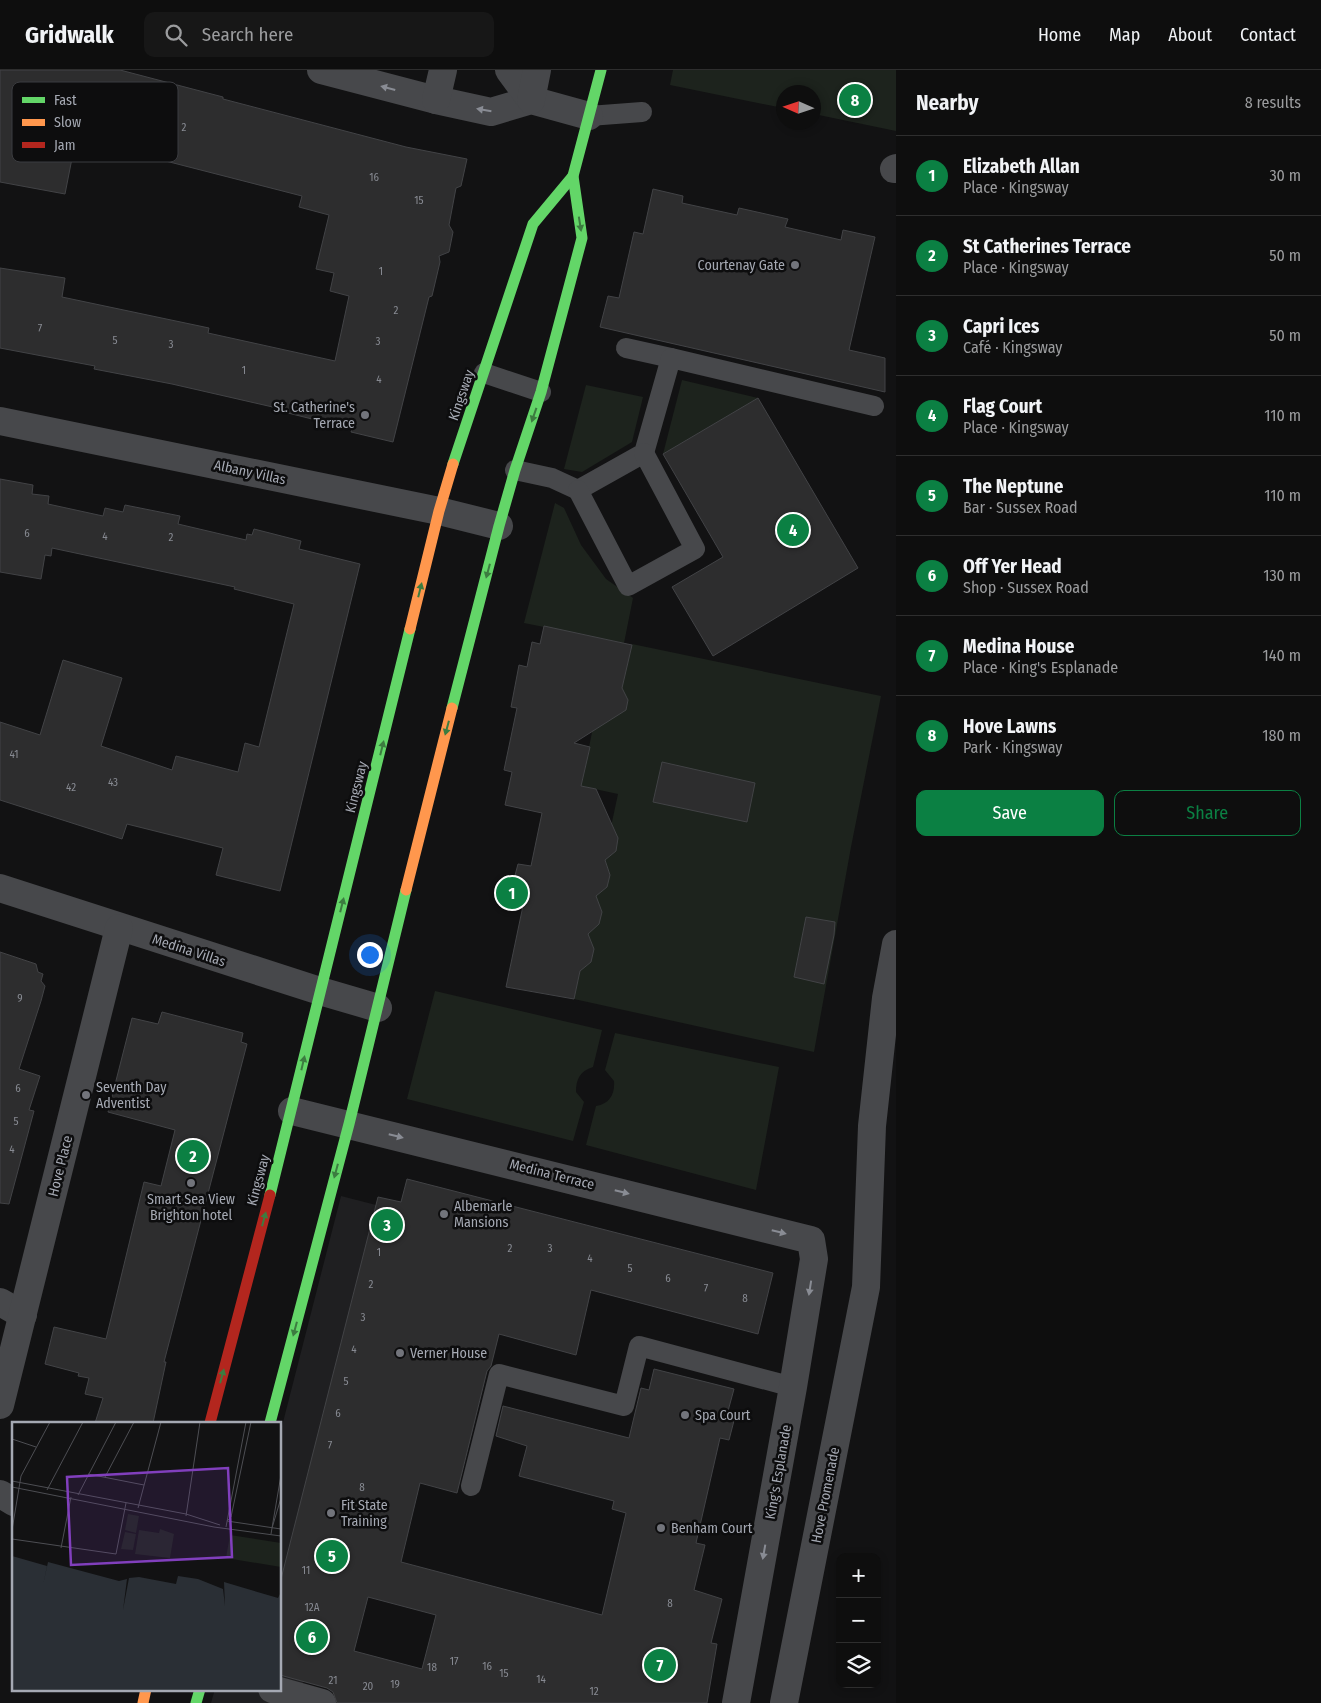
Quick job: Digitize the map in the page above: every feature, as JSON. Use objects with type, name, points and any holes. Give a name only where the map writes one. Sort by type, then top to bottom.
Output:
[{"type":"main road","name":"Kingsway","points":[[270,1422],[378,1008],[443,741],[499,526],[515,470],[542,392],[582,238],[573,176],[601,70]]},
{"type":"main road","name":"Kingsway","points":[[210,1422],[292,1111],[439,512],[533,224],[573,176]]},
{"type":"main road","points":[[143,1703],[146,1690]]},
{"type":"main road","points":[[196,1703],[200,1690]]},
{"type":"street","points":[[321,70],[436,100],[491,112],[531,100],[589,116]]},
{"type":"street","points":[[436,100],[443,70]]},
{"type":"street","points":[[509,70],[531,100]]},
{"type":"street","points":[[531,100],[537,70]]},
{"type":"street","name":"Albany Villas","points":[[0,421],[499,526]]},
{"type":"street","name":"Medina Villas","points":[[0,888],[320,992],[378,1008]]},
{"type":"street","name":"Hove Place","points":[[0,1405],[119,928]]},
{"type":"street","name":"Hove Promenade","points":[[784,1703],[866,1287],[872,1126],[886,998],[896,944]]},
{"type":"street","name":"Medina Terrace","points":[[292,1111],[811,1240]]},
{"type":"street","name":"King's Esplanade","points":[[736,1703],[814,1259],[811,1240]]},
{"type":"street","points":[[0,1302],[23,1315]]},
{"type":"street","points":[[0,1494],[12,1501]]},
{"type":"street","points":[[276,1690],[322,1703]]},
{"type":"lane","points":[[589,116],[642,112]]},
{"type":"lane","points":[[626,348],[874,406]]},
{"type":"lane","points":[[515,470],[552,478],[578,490],[628,586],[695,550],[644,454],[671,358]]},
{"type":"lane","points":[[484,372],[542,392]]},
{"type":"lane","points":[[578,490],[644,454]]},
{"type":"lane","points":[[471,1486],[499,1374],[624,1406],[640,1346],[793,1386]]},
{"type":"shaded area","points":[[673,70],[896,70],[896,131],[821,115],[821,85],[776,85],[776,107],[670,85]]},
{"type":"shaded area","points":[[682,380],[758,398],[663,454]]},
{"type":"shaded area","points":[[586,385],[643,397],[632,442],[582,472],[564,469]]},
{"type":"shaded area","points":[[555,503],[564,508],[581,545],[606,579],[633,598],[624,643],[524,623]]},
{"type":"shaded area","points":[[632,644],[881,696],[851,847],[814,1052],[574,999],[618,794],[581,786],[596,713]]},
{"type":"shaded area","points":[[435,991],[602,1030],[593,1067],[582,1073],[577,1083],[576,1092],[584,1102],[573,1141],[407,1099]]},
{"type":"shaded area","points":[[615,1033],[779,1067],[756,1190],[586,1145],[596,1106],[608,1101],[614,1090],[614,1081],[605,1070]]},
{"type":"shaded area","points":[[341,1196],[423,1217],[298,1703],[211,1703],[215,1690],[281,1690],[281,1430]]},
{"type":"building","points":[[0,70],[120,70],[166,82],[12,82],[12,162],[71,162],[65,194],[0,182]]},
{"type":"building","points":[[178,85],[223,97],[223,99],[406,147],[467,159],[461,186],[456,188],[449,225],[453,232],[449,252],[439,256],[440,262],[432,296],[429,297],[393,442],[351,432],[352,429],[276,410],[277,408],[172,384],[94,369],[95,366],[0,348],[0,268],[65,278],[62,297],[209,328],[208,333],[335,361],[349,296],[330,291],[334,273],[316,269],[329,215],[299,207],[302,196],[170,162],[178,162]]},
{"type":"building","points":[[653,189],[683,196],[682,203],[737,215],[739,208],[788,219],[785,227],[841,240],[843,230],[875,237],[849,350],[885,358],[885,392],[600,327],[608,296],[619,298],[634,232],[643,234]]},
{"type":"building","points":[[758,398],[858,568],[713,656],[672,587],[723,557],[663,454]]},
{"type":"building","points":[[0,479],[33,485],[32,494],[49,496],[48,504],[103,516],[105,508],[123,512],[125,505],[180,516],[178,524],[246,540],[247,534],[252,535],[254,529],[301,541],[299,549],[360,564],[280,891],[216,875],[223,848],[127,824],[122,839],[0,800],[0,722],[40,735],[63,660],[122,678],[101,746],[172,770],[176,756],[238,772],[245,743],[259,747],[294,604],[234,589],[235,587],[52,548],[51,556],[45,555],[41,579],[0,572]]},
{"type":"building","points":[[544,626],[632,645],[622,688],[628,700],[626,710],[574,743],[590,747],[581,786],[596,789],[618,838],[616,851],[605,860],[610,875],[607,887],[596,896],[602,912],[599,924],[588,934],[594,949],[591,962],[580,971],[574,999],[506,987],[524,901],[511,898],[513,883],[518,864],[531,866],[542,813],[505,805],[512,772],[504,770],[517,708],[511,707],[519,665],[527,667],[532,642],[540,644]]},
{"type":"building","points":[[662,762],[755,783],[747,822],[653,802]]},
{"type":"building","points":[[806,917],[835,922],[824,984],[794,977]]},
{"type":"building","points":[[0,952],[36,964],[38,972],[43,974],[41,981],[45,986],[19,1069],[40,1076],[29,1110],[34,1111],[9,1204],[0,1203]]},
{"type":"building","points":[[162,1012],[243,1033],[241,1042],[247,1044],[164,1362],[166,1362],[153,1422],[95,1422],[103,1398],[85,1394],[89,1378],[78,1376],[79,1373],[45,1364],[54,1327],[106,1339],[144,1182],[161,1186],[175,1130],[108,1112],[132,1018],[158,1024]]},
{"type":"building","points":[[407,1179],[773,1273],[758,1334],[591,1290],[576,1355],[499,1334],[491,1366],[487,1371],[457,1493],[420,1483],[401,1562],[602,1615],[626,1513],[612,1509],[614,1501],[519,1476],[527,1446],[496,1436],[503,1406],[629,1438],[641,1388],[649,1390],[654,1369],[734,1389],[728,1411],[736,1413],[729,1440],[720,1438],[696,1543],[705,1545],[694,1590],[722,1599],[711,1643],[717,1644],[707,1703],[337,1703],[333,1692],[327,1688],[281,1675],[281,1579],[378,1197],[401,1202]],"holes":[[[368,1597],[436,1615],[422,1669],[354,1651]]]},
{"type":"traffic: fast","points":[[452,708],[499,526],[541,392],[582,238],[573,176],[601,70]]},
{"type":"traffic: fast","points":[[453,464],[533,224],[573,176]]},
{"type":"traffic: fast","points":[[270,1195],[410,629]]},
{"type":"traffic: fast","points":[[270,1422],[349,1124],[406,890]]},
{"type":"traffic: fast","points":[[196,1703],[200,1690]]},
{"type":"traffic: slow","points":[[410,629],[439,511],[453,464]]},
{"type":"traffic: slow","points":[[406,890],[452,708]]},
{"type":"traffic: slow","points":[[143,1703],[146,1690]]},
{"type":"traffic: jam","points":[[210,1422],[270,1195]]},
{"type":"place","name":"Hove Lawns","points":[[855,100]]},
{"type":"place","name":"Courtenay Gate","points":[[795,265]]},
{"type":"place","name":"St. Catherine's Terrace","points":[[365,415]]},
{"type":"place","name":"Flag Court","points":[[793,530]]},
{"type":"place","name":"Elizabeth Allan","points":[[512,893]]},
{"type":"place","name":"Seventh Day Adventist","points":[[86,1095]]},
{"type":"place","name":"St Catherines Terrace","points":[[193,1156]]},
{"type":"place","name":"Smart Sea View Brighton hotel","points":[[191,1183]]},
{"type":"place","name":"Albemarle Mansions","points":[[444,1214]]},
{"type":"place","name":"Capri Ices","points":[[387,1225]]},
{"type":"place","name":"Verner House","points":[[400,1353]]},
{"type":"place","name":"Spa Court","points":[[685,1415]]},
{"type":"place","name":"Fit State Training","points":[[331,1513]]},
{"type":"place","name":"Benham Court","points":[[661,1528]]},
{"type":"place","name":"The Neptune","points":[[332,1556]]},
{"type":"place","name":"Off Yer Head","points":[[312,1637]]},
{"type":"place","name":"Medina House","points":[[660,1665]]}]
